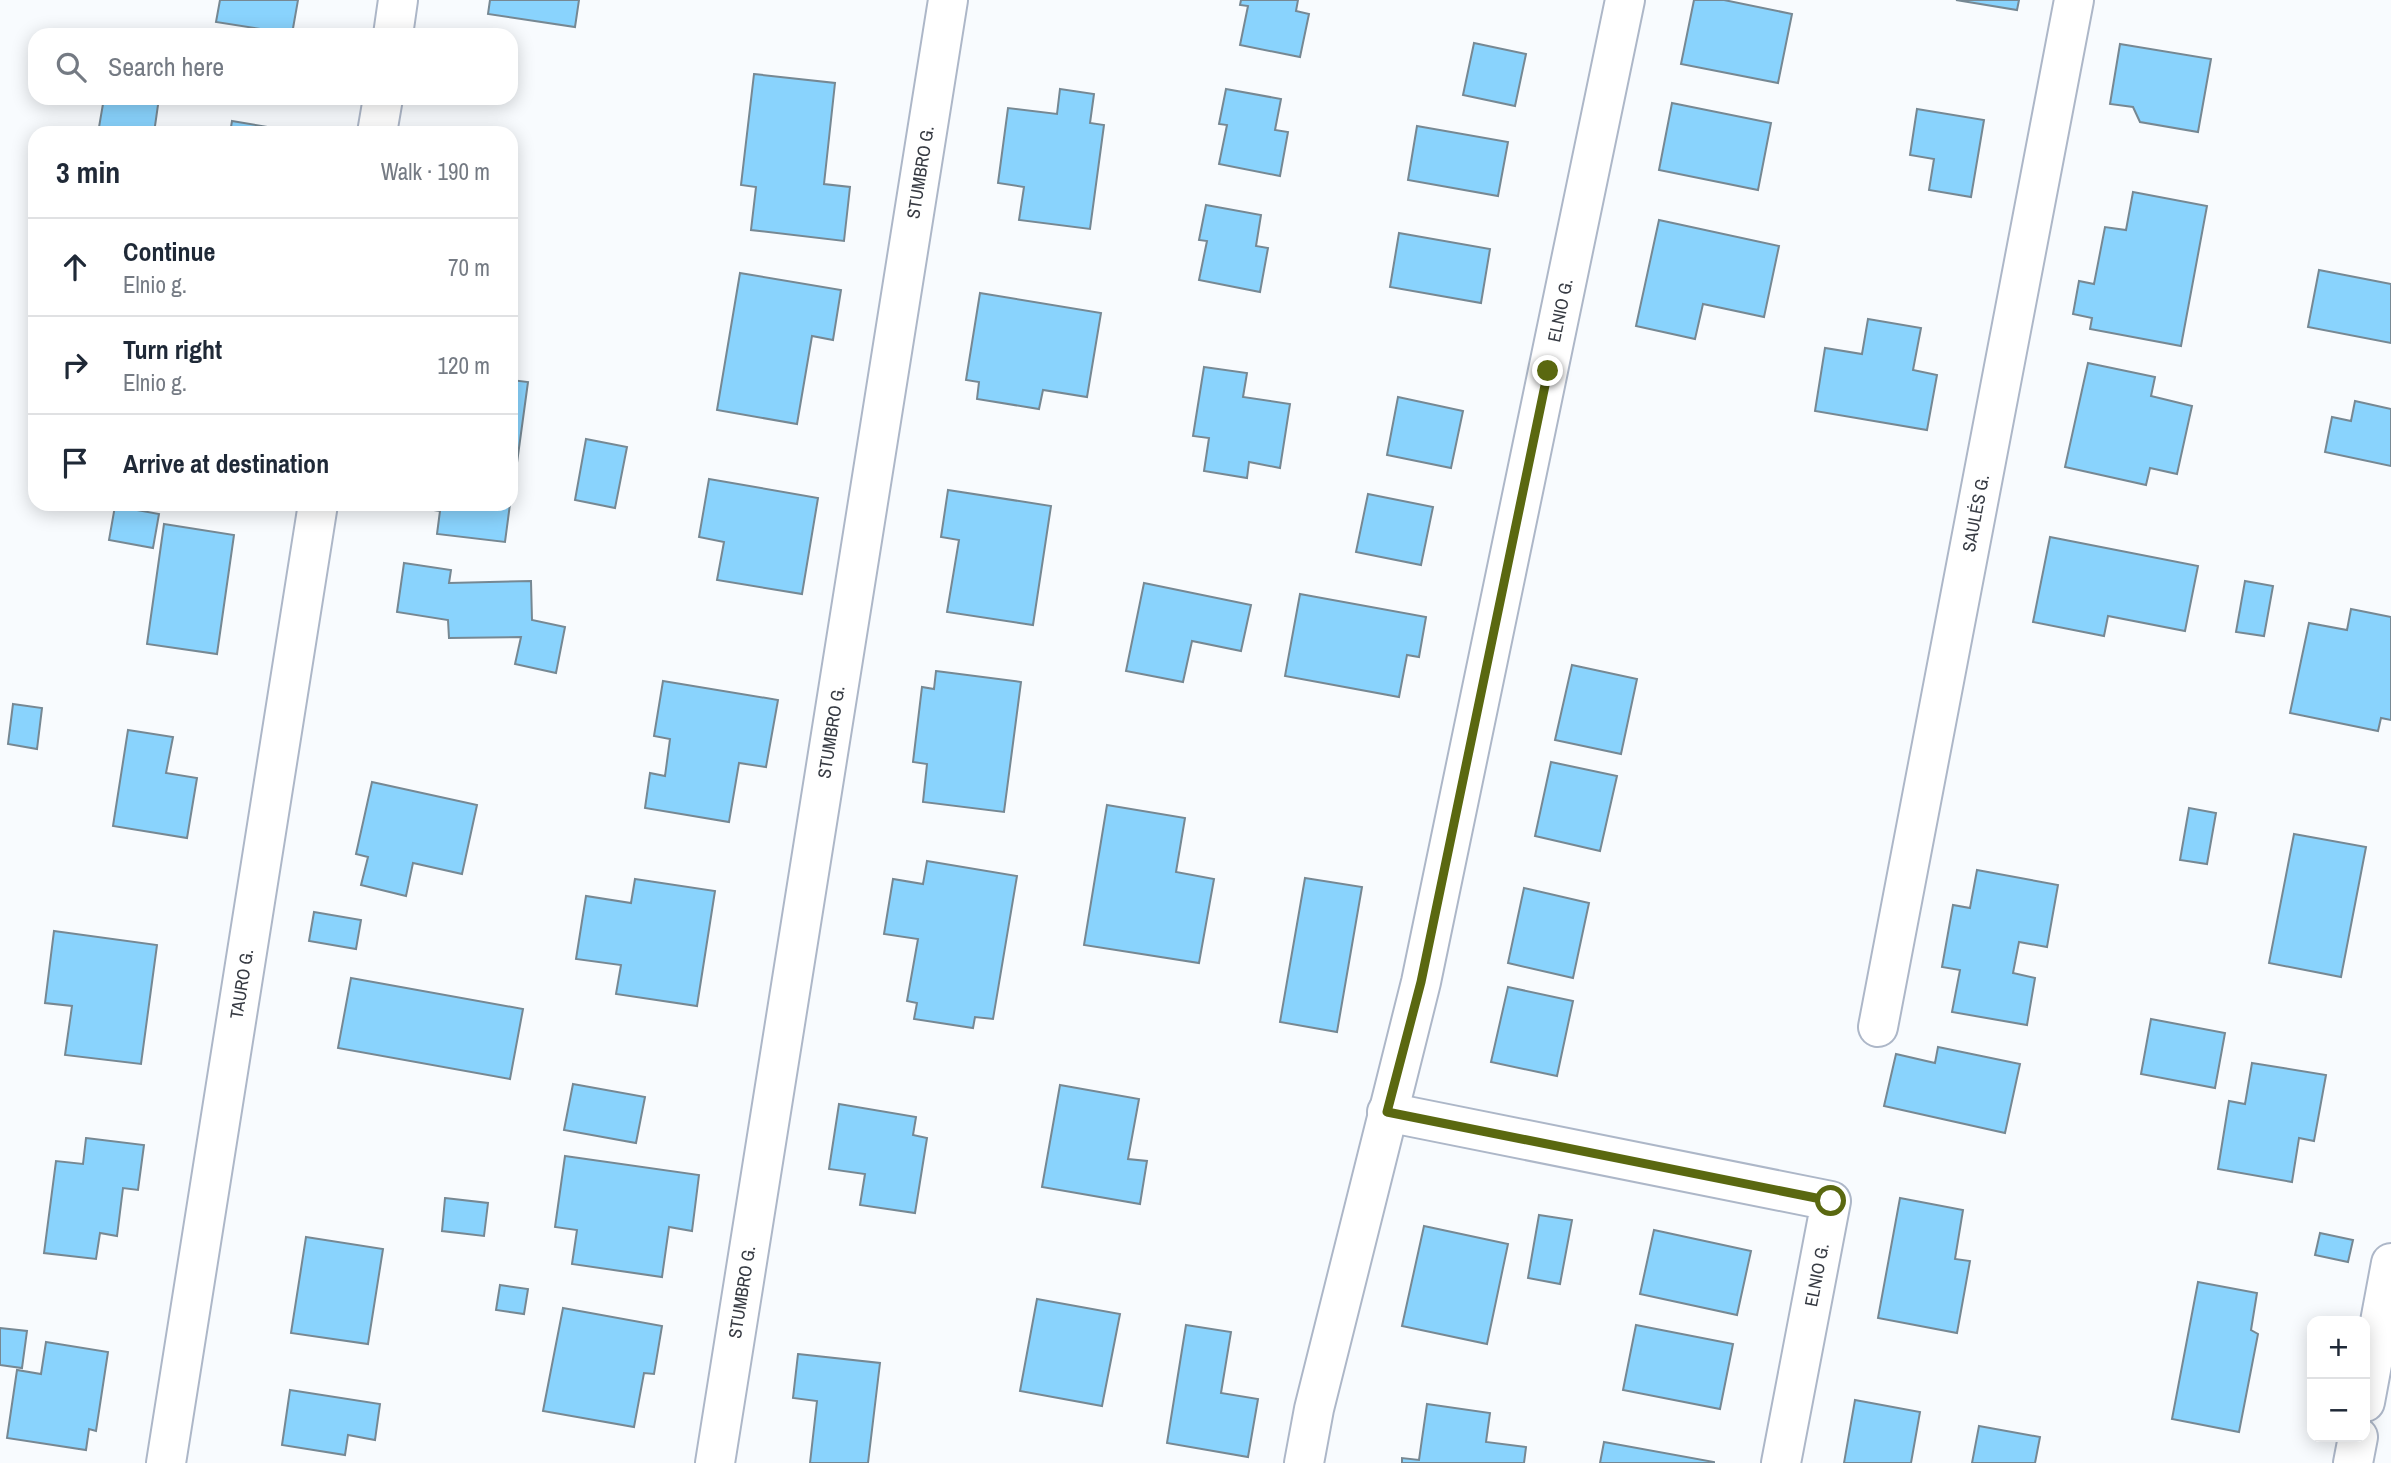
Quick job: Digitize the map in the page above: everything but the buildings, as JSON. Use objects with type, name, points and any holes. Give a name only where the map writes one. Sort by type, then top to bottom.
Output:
[{"type":"street","points":[[394,28],[398,0]]},
{"type":"street","name":"STUMBRO G.","points":[[715,1463],[948,0]]},
{"type":"street","name":"ELNIO G.","points":[[1304,1463],[1317,1395],[1421,982],[1625,0]]},
{"type":"street","name":"SAULĖS G.","points":[[1878,1027],[2074,0]]},
{"type":"street","points":[[378,126],[382,105]]},
{"type":"street","name":"TAURO G.","points":[[166,1463],[317,511]]},
{"type":"street","name":"ELNIO G.","points":[[1387,1112],[1831,1201],[1781,1463]]},
{"type":"street","points":[[2369,1379],[2391,1263]]},
{"type":"street","points":[[2353,1463],[2357,1442]]},
{"type":"route","points":[[1548,371],[1421,982],[1387,1112],[1831,1201]]}]
